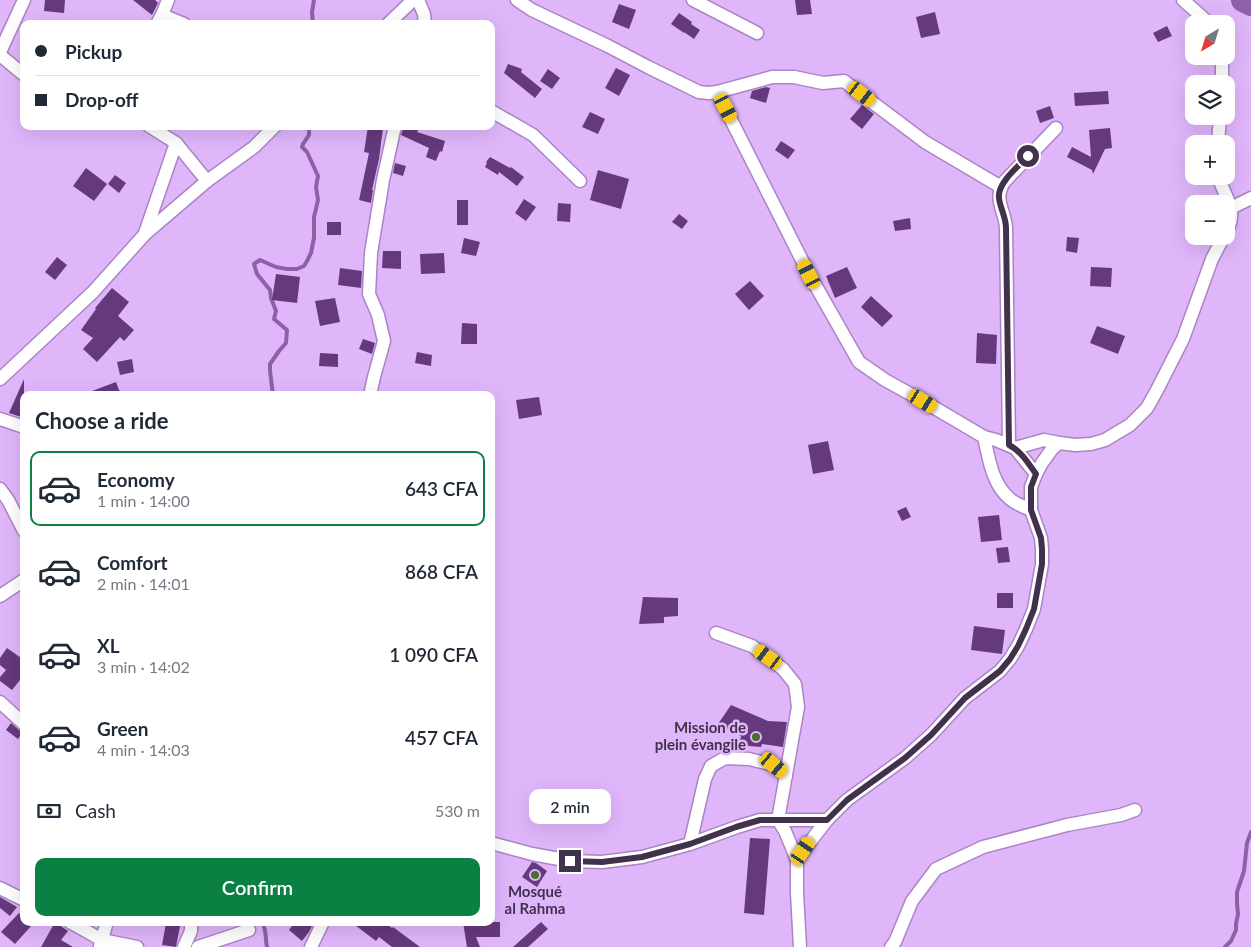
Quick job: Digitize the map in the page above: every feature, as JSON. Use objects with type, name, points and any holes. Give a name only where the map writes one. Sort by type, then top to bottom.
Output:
[{"type":"street","points":[[20,72],[0,54],[24,0]]},
{"type":"street","points":[[160,19],[168,0]]},
{"type":"street","points":[[392,20],[413,0]]},
{"type":"street","points":[[418,0],[425,20]]},
{"type":"street","points":[[517,0],[532,10],[699,92],[717,92],[772,77],[794,77],[823,83],[844,81],[925,142],[1001,187]]},
{"type":"street","points":[[693,0],[757,33]]},
{"type":"street","points":[[1183,0],[1200,15]]},
{"type":"street","points":[[717,92],[809,274],[859,362],[885,380],[984,437],[1012,446],[1044,440],[1075,445],[1091,444],[1105,440],[1130,425],[1147,408],[1183,339],[1212,259],[1219,245]]},
{"type":"street","points":[[495,113],[533,135],[580,181]]},
{"type":"street","points":[[1036,474],[1012,446],[1006,221],[998,198],[1004,182],[1056,128]]},
{"type":"street","points":[[155,130],[176,143],[208,181]]},
{"type":"street","points":[[0,379],[94,292],[145,234],[208,181],[254,147],[271,130]]},
{"type":"street","points":[[371,391],[384,341],[378,315],[369,294],[371,253],[383,180],[394,130]]},
{"type":"street","points":[[145,234],[176,143]]},
{"type":"street","points":[[1235,206],[1251,198]]},
{"type":"street","points":[[0,419],[20,426]]},
{"type":"street","points":[[984,437],[991,468],[1001,490],[1011,500],[1031,510]]},
{"type":"street","points":[[797,860],[827,820],[847,800],[905,758],[931,735],[965,698],[1000,671],[1010,659],[1018,646],[1034,609],[1042,564],[1042,549],[1038,528],[1031,510],[1031,487],[1042,463],[1059,443]]},
{"type":"street","points":[[0,489],[20,523]]},
{"type":"street","points":[[0,596],[20,583]]},
{"type":"street","points":[[716,633],[752,646],[783,669],[794,684],[798,707],[778,820],[785,831],[797,860],[800,947]]},
{"type":"street","points":[[0,702],[20,715]]},
{"type":"street","points":[[690,844],[705,779],[711,766],[724,758],[749,759],[774,765],[786,776]]},
{"type":"street","points":[[891,947],[896,942],[912,902],[936,869],[983,847],[1067,825],[1121,815],[1135,810]]},
{"type":"street","points":[[495,844],[532,854],[570,861],[594,862],[642,857],[690,844],[760,820],[827,820]]},
{"type":"street","points":[[0,888],[20,898]]},
{"type":"street","points":[[76,926],[101,944],[137,947]]},
{"type":"street","points":[[101,944],[106,926]]},
{"type":"street","points":[[184,947],[191,931],[191,926]]},
{"type":"street","points":[[312,947],[322,926]]},
{"type":"street","points":[[198,947],[250,930]]},
{"type":"building","points":[[45,0],[65,0],[64,13],[44,11]]},
{"type":"building","points":[[133,0],[155,0],[158,3],[152,15]]},
{"type":"building","points":[[795,0],[810,0],[812,14],[797,15]]},
{"type":"building","points":[[619,4],[636,10],[629,29],[612,22]]},
{"type":"building","points":[[935,12],[940,34],[921,38],[916,17]]},
{"type":"building","points":[[679,13],[700,30],[694,39],[671,24]]},
{"type":"building","points":[[1167,26],[1172,36],[1158,42],[1153,33]]},
{"type":"building","points":[[508,64],[522,69],[521,72],[542,89],[535,98],[504,73]]},
{"type":"building","points":[[616,68],[630,75],[619,96],[605,88]]},
{"type":"building","points":[[548,69],[560,78],[552,89],[540,81]]},
{"type":"building","points":[[766,87],[770,88],[766,103],[750,98],[752,91]]},
{"type":"building","points":[[1108,91],[1109,104],[1075,106],[1074,93]]},
{"type":"building","points":[[862,105],[874,114],[862,129],[850,119]]},
{"type":"building","points":[[1050,106],[1054,118],[1040,123],[1036,111]]},
{"type":"building","points":[[590,112],[605,119],[598,134],[582,127]]},
{"type":"building","points":[[1110,128],[1112,148],[1105,149],[1093,174],[1092,170],[1067,157],[1072,147],[1091,157],[1089,130]]},
{"type":"building","points":[[367,130],[383,130],[371,203],[359,200],[369,153],[364,152]]},
{"type":"building","points":[[403,130],[418,130],[417,132],[445,141],[442,152],[440,151],[436,161],[426,157],[429,148],[401,135]]},
{"type":"building","points":[[781,141],[795,150],[788,159],[775,150]]},
{"type":"building","points":[[490,157],[511,167],[524,177],[517,186],[499,172],[498,175],[485,167]]},
{"type":"building","points":[[395,163],[406,166],[403,176],[393,173]]},
{"type":"building","points":[[86,168],[107,184],[94,201],[73,186]]},
{"type":"building","points":[[598,170],[629,179],[621,209],[590,200]]},
{"type":"building","points":[[115,175],[126,183],[119,193],[108,184]]},
{"type":"building","points":[[524,199],[536,207],[526,221],[515,213]]},
{"type":"building","points":[[457,200],[468,200],[468,225],[457,225]]},
{"type":"building","points":[[558,203],[571,204],[570,222],[557,221]]},
{"type":"building","points":[[679,214],[688,221],[682,229],[672,222]]},
{"type":"building","points":[[910,218],[911,229],[895,231],[893,221]]},
{"type":"building","points":[[327,222],[341,222],[341,235],[327,235]]},
{"type":"building","points":[[1067,237],[1079,238],[1077,253],[1066,251]]},
{"type":"building","points":[[464,238],[480,242],[476,256],[461,253]]},
{"type":"building","points":[[383,251],[401,251],[401,269],[382,268]]},
{"type":"building","points":[[444,253],[445,273],[421,274],[420,254]]},
{"type":"building","points":[[57,257],[67,265],[55,280],[45,272]]},
{"type":"building","points":[[847,267],[857,288],[835,298],[826,276]]},
{"type":"building","points":[[1091,267],[1112,268],[1111,287],[1090,286]]},
{"type":"building","points":[[340,268],[362,271],[361,288],[338,285]]},
{"type":"building","points":[[276,274],[300,277],[297,303],[272,300]]},
{"type":"building","points":[[750,281],[764,296],[749,310],[735,294]]},
{"type":"building","points":[[112,288],[129,302],[118,316],[134,330],[124,341],[120,337],[97,362],[83,349],[93,338],[81,330],[95,308]]},
{"type":"building","points":[[871,296],[893,316],[882,327],[861,307]]},
{"type":"building","points":[[335,298],[340,322],[320,326],[315,301]]},
{"type":"building","points":[[462,323],[477,324],[477,344],[461,344]]},
{"type":"building","points":[[1097,326],[1125,336],[1118,354],[1090,343]]},
{"type":"building","points":[[977,333],[997,335],[996,364],[976,363]]},
{"type":"building","points":[[363,339],[375,343],[372,354],[359,349]]},
{"type":"building","points":[[417,352],[432,355],[431,366],[415,363]]},
{"type":"building","points":[[320,353],[338,354],[338,367],[319,366]]},
{"type":"building","points":[[132,359],[134,372],[120,375],[117,362]]},
{"type":"building","points":[[24,379],[24,391],[20,391],[20,417],[9,413]]},
{"type":"building","points":[[116,382],[119,391],[92,391]]},
{"type":"building","points":[[539,397],[542,415],[519,419],[516,400]]},
{"type":"building","points":[[828,441],[834,470],[813,474],[808,445]]},
{"type":"building","points":[[906,507],[911,517],[902,521],[897,511]]},
{"type":"building","points":[[999,515],[1002,540],[981,542],[978,517]]},
{"type":"building","points":[[1008,547],[1010,562],[998,563],[996,548]]},
{"type":"building","points":[[997,593],[1013,593],[1013,608],[997,608]]},
{"type":"building","points":[[643,597],[678,598],[678,616],[664,617],[664,623],[639,624]]},
{"type":"building","points":[[974,626],[1005,630],[1002,654],[971,650]]},
{"type":"building","points":[[7,648],[20,657],[20,680],[12,690],[0,681],[0,677],[6,670],[0,665],[0,658]]},
{"type":"building","points":[[731,705],[768,721],[787,722],[783,747],[762,744],[761,747],[749,746],[740,741],[741,736],[718,724]]},
{"type":"building","points":[[11,723],[20,730],[20,736],[18,739],[6,730]]},
{"type":"building","points":[[750,838],[770,839],[764,915],[744,913]]},
{"type":"building","points":[[532,862],[547,871],[537,887],[522,877]]},
{"type":"building","points":[[0,897],[17,907],[10,916],[0,908]]},
{"type":"building","points":[[19,913],[20,926],[31,926],[15,944],[1,932]]},
{"type":"building","points":[[495,922],[500,922],[500,937],[476,937],[480,947],[467,947],[464,926],[495,926]]},
{"type":"building","points":[[541,922],[548,929],[528,947],[513,947]]},
{"type":"building","points":[[53,926],[61,926],[68,931],[61,940],[73,947],[41,947]]},
{"type":"building","points":[[165,926],[180,926],[176,947],[162,945]]},
{"type":"building","points":[[292,926],[312,926],[302,941],[289,930]]},
{"type":"building","points":[[356,926],[393,927],[420,947],[392,947],[379,937],[376,941]]},
{"type":"waterway","points":[[313,20],[314,0]]},
{"type":"waterway","points":[[1243,0],[1251,4]]},
{"type":"waterway","points":[[272,391],[270,364],[286,343],[287,330],[274,319],[276,311],[270,290],[257,274],[254,264],[260,260],[276,267],[297,269],[304,266],[311,253],[314,238],[314,217],[318,200],[316,187],[318,176],[307,152],[302,147],[309,135],[309,130]]},
{"type":"waterway","points":[[1225,947],[1231,941],[1236,930],[1238,914],[1237,892],[1244,871],[1247,843],[1251,832]]},
{"type":"waterway","points":[[264,926],[267,947]]},
{"type":"place","name":"Mission de plein évangile","points":[[756,737]]},
{"type":"place","name":"Mosqué al Rahma","points":[[535,875]]},
{"type":"route","points":[[570,861],[602,862],[642,857],[690,844],[760,820],[827,820],[847,800],[905,758],[931,735],[965,698],[1000,671],[1010,659],[1018,646],[1034,609],[1042,564],[1041,538],[1031,510],[1031,487],[1036,474],[1020,453],[1009,445],[1006,221],[998,198],[1004,182],[1028,156]]}]
